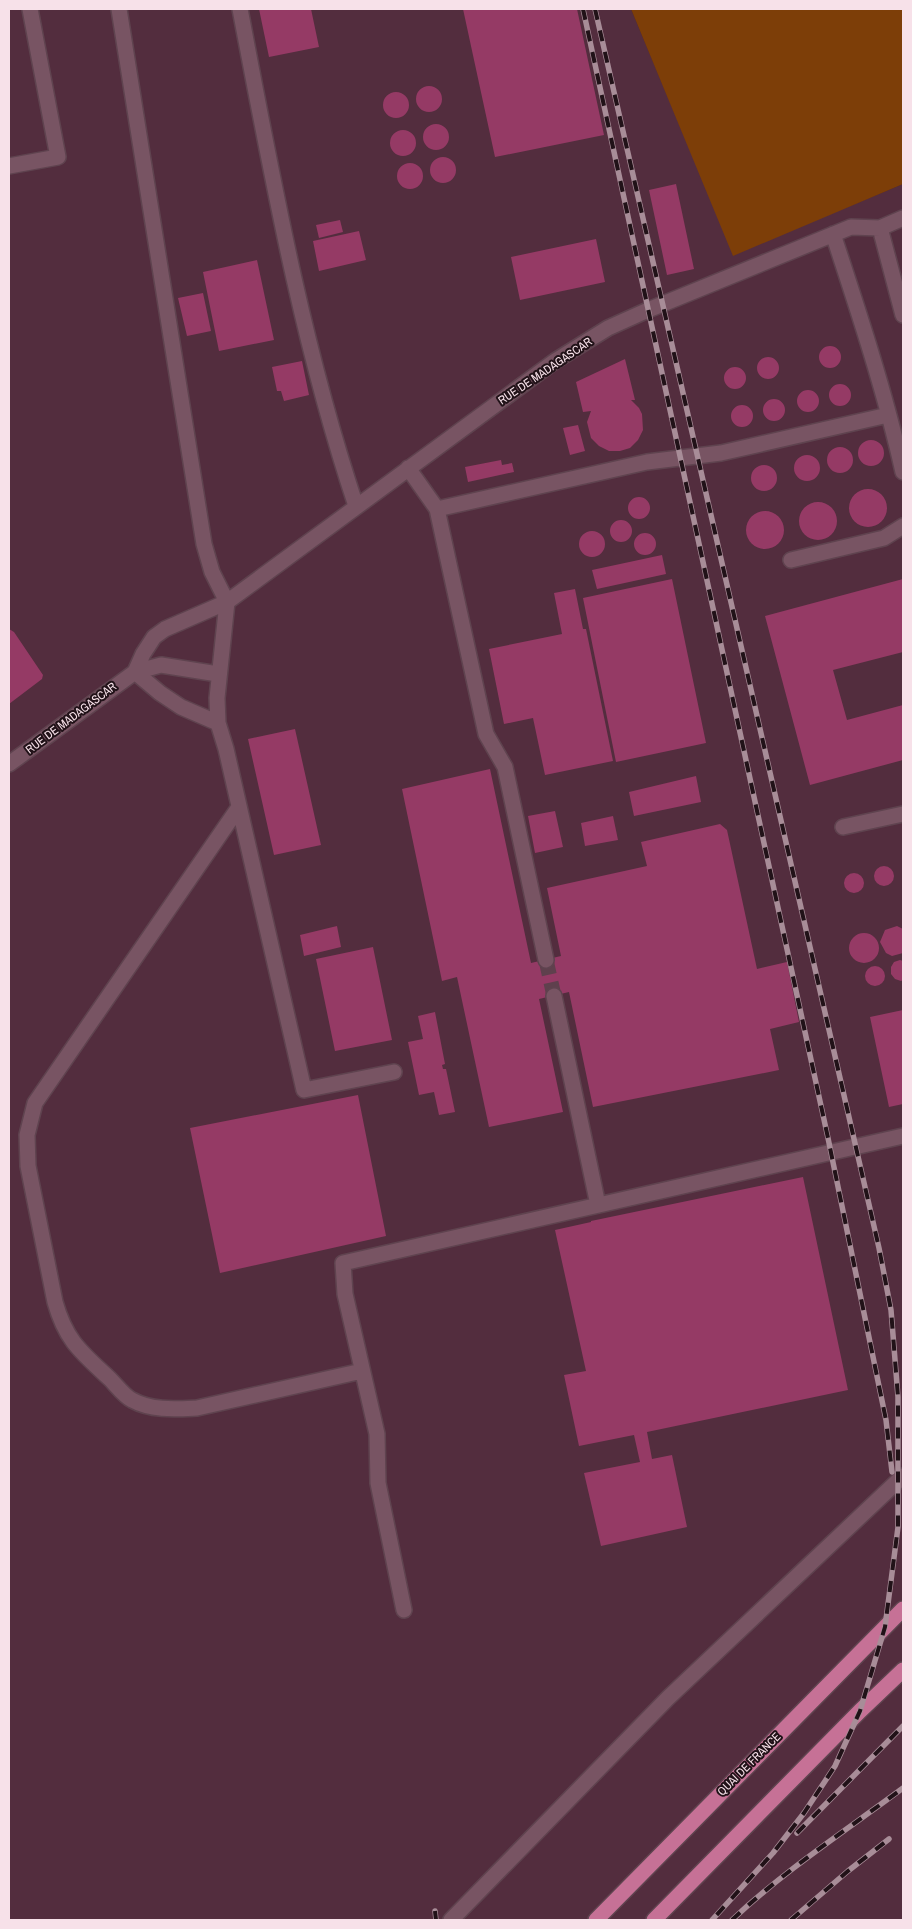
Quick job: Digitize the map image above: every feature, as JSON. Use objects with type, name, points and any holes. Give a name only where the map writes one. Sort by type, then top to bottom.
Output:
[{"type":"main road","name":"QUAI DE FRANCE","points":[[596,1920],[903,1609]]},
{"type":"main road","points":[[654,1920],[860,1711],[903,1670]]},
{"type":"street","points":[[9,166],[58,157],[30,9]]},
{"type":"street","points":[[119,9],[204,544],[212,572],[227,602],[218,674],[218,723],[304,1090],[394,1072]]},
{"type":"street","points":[[240,9],[286,246],[334,439],[356,506]]},
{"type":"street","name":"RUE DE MADAGASCAR","points":[[134,672],[142,654],[154,637],[175,623],[227,602],[555,361],[608,328],[852,227],[880,228],[903,218]]},
{"type":"street","points":[[880,228],[903,315]]},
{"type":"street","points":[[834,234],[903,472]]},
{"type":"street","points":[[437,509],[647,462],[722,453],[888,415]]},
{"type":"street","points":[[408,468],[437,509],[486,734],[505,767],[546,960]]},
{"type":"street","points":[[791,560],[884,538],[903,526]]},
{"type":"street","name":"RUE DE MADAGASCAR","points":[[9,764],[134,672],[161,665],[218,674]]},
{"type":"street","points":[[134,672],[181,707],[218,723]]},
{"type":"street","points":[[239,807],[35,1103],[27,1135],[28,1166],[55,1302],[61,1323],[74,1345],[132,1400],[158,1408],[171,1410],[197,1408],[362,1371]]},
{"type":"street","points":[[843,827],[903,814]]},
{"type":"street","points":[[554,996],[598,1205]]},
{"type":"street","points":[[404,1610],[378,1483],[377,1434],[344,1294],[343,1263],[903,1136]]},
{"type":"street","points":[[451,1920],[668,1698],[903,1476]]},
{"type":"shaded area","points":[[9,9],[631,9],[692,155],[845,208],[903,184],[903,1920],[9,1920]]},
{"type":"shaded area","points":[[631,9],[903,9],[903,184],[733,256]]},
{"type":"building","points":[[259,9],[311,9],[319,47],[269,57]]},
{"type":"building","points":[[463,9],[577,9],[604,135],[495,157]]},
{"type":"building","points":[[429,86],[439,89],[442,99],[439,109],[429,112],[419,109],[416,99],[419,89]]},
{"type":"building","points":[[396,92],[406,95],[409,105],[406,115],[396,118],[386,115],[383,105],[386,95]]},
{"type":"building","points":[[436,124],[446,127],[449,137],[446,147],[436,150],[426,147],[423,137],[426,127]]},
{"type":"building","points":[[403,130],[413,133],[416,143],[413,153],[403,156],[393,153],[390,143],[393,133]]},
{"type":"building","points":[[443,157],[453,160],[456,170],[453,180],[443,183],[433,180],[430,170],[433,160]]},
{"type":"building","points":[[410,163],[420,166],[423,176],[420,186],[410,189],[400,186],[397,176],[400,166]]},
{"type":"building","points":[[676,184],[694,269],[667,275],[649,190]]},
{"type":"building","points":[[340,220],[343,232],[319,238],[316,225]]},
{"type":"building","points":[[359,231],[366,260],[319,271],[313,241]]},
{"type":"building","points":[[596,239],[605,282],[520,300],[511,257]]},
{"type":"building","points":[[257,260],[274,340],[219,351],[203,272]]},
{"type":"building","points":[[203,293],[211,331],[187,336],[178,298]]},
{"type":"building","points":[[830,346],[840,353],[841,357],[834,367],[830,368],[820,361],[819,357],[826,347]]},
{"type":"building","points":[[768,357],[778,364],[779,368],[772,378],[768,379],[758,372],[757,368],[764,358]]},
{"type":"building","points":[[625,359],[635,400],[631,400],[642,414],[643,430],[638,440],[630,448],[620,451],[609,451],[599,446],[591,438],[587,422],[591,411],[583,412],[576,382]]},
{"type":"building","points":[[302,361],[309,395],[284,401],[281,391],[277,391],[272,367]]},
{"type":"building","points":[[735,367],[745,374],[746,378],[739,388],[735,389],[725,382],[724,378],[731,368]]},
{"type":"building","points":[[840,384],[848,387],[851,395],[848,403],[840,406],[832,403],[829,395],[832,387]]},
{"type":"building","points":[[808,390],[818,397],[819,401],[812,411],[808,412],[798,405],[797,401],[804,391]]},
{"type":"building","points":[[774,399],[784,406],[785,410],[778,420],[774,421],[764,414],[763,410],[770,400]]},
{"type":"building","points":[[742,405],[752,412],[753,416],[746,426],[742,427],[732,420],[731,416],[738,406]]},
{"type":"building","points":[[578,425],[585,451],[570,455],[563,428]]},
{"type":"building","points":[[871,440],[881,443],[884,453],[881,463],[871,466],[861,463],[858,453],[861,443]]},
{"type":"building","points":[[840,447],[849,451],[853,460],[849,469],[840,473],[831,469],[827,460],[831,451]]},
{"type":"building","points":[[807,455],[816,459],[820,468],[816,477],[807,481],[798,477],[794,468],[798,459]]},
{"type":"building","points":[[501,460],[502,465],[512,463],[514,472],[468,482],[465,467]]},
{"type":"building","points":[[764,465],[774,468],[777,478],[774,488],[764,491],[754,488],[751,478],[754,468]]},
{"type":"building","points":[[868,489],[881,495],[887,508],[881,521],[868,527],[855,521],[849,508],[855,495]]},
{"type":"building","points":[[639,497],[649,504],[650,508],[643,518],[639,519],[629,512],[628,508],[635,498]]},
{"type":"building","points":[[818,502],[831,508],[837,521],[831,534],[818,540],[805,534],[799,521],[805,508]]},
{"type":"building","points":[[765,511],[778,517],[784,530],[778,543],[765,549],[752,543],[746,530],[752,517]]},
{"type":"building","points":[[621,520],[631,527],[632,531],[625,541],[621,542],[611,535],[610,531],[617,521]]},
{"type":"building","points":[[592,531],[601,535],[605,544],[601,553],[592,557],[583,553],[579,544],[583,535]]},
{"type":"building","points":[[645,533],[655,540],[656,544],[649,554],[645,555],[635,548],[634,544],[641,534]]},
{"type":"building","points":[[662,555],[666,574],[597,589],[592,570]]},
{"type":"building","points":[[672,579],[706,743],[616,762],[583,598]]},
{"type":"building","points":[[903,579],[903,652],[833,670],[847,720],[903,705],[903,760],[810,785],[765,616]]},
{"type":"building","points":[[575,589],[583,629],[586,629],[613,761],[545,775],[533,718],[504,724],[489,649],[562,634],[554,593]]},
{"type":"building","points":[[9,629],[14,632],[43,675],[42,679],[9,704]]},
{"type":"building","points":[[295,729],[321,845],[274,855],[248,739]]},
{"type":"building","points":[[490,769],[531,963],[561,956],[547,888],[647,866],[641,842],[720,824],[727,830],[757,969],[787,962],[799,1022],[770,1029],[779,1070],[593,1107],[569,992],[539,999],[563,1112],[489,1127],[457,977],[442,981],[402,789]]},
{"type":"building","points":[[696,776],[701,802],[634,816],[629,792]]},
{"type":"building","points":[[555,811],[563,847],[535,853],[528,816]]},
{"type":"building","points":[[613,816],[618,840],[585,846],[581,823]]},
{"type":"building","points":[[884,866],[891,869],[894,876],[891,883],[884,886],[877,883],[874,876],[877,869]]},
{"type":"building","points":[[854,873],[861,876],[864,883],[861,890],[854,893],[847,890],[844,883],[847,876]]},
{"type":"building","points":[[337,926],[341,947],[304,956],[300,935]]},
{"type":"building","points":[[897,926],[903,929],[903,953],[892,956],[886,953],[880,942],[885,930]]},
{"type":"building","points":[[864,933],[870,934],[878,942],[878,954],[870,962],[864,963],[858,962],[850,954],[849,948],[850,942],[858,934]]},
{"type":"building","points":[[373,947],[392,1040],[335,1051],[316,959]]},
{"type":"building","points":[[903,961],[903,980],[901,981],[895,979],[891,974],[891,967],[894,962]]},
{"type":"building","points":[[871,966],[879,966],[885,972],[885,980],[879,986],[871,986],[865,980],[865,972]]},
{"type":"building","points":[[903,1010],[903,1104],[889,1107],[870,1017]]},
{"type":"building","points":[[435,1012],[445,1064],[442,1065],[443,1069],[446,1069],[455,1112],[439,1115],[434,1092],[419,1095],[408,1042],[423,1039],[418,1016]]},
{"type":"building","points":[[358,1095],[386,1236],[220,1273],[190,1128]]},
{"type":"building","points":[[803,1177],[848,1390],[647,1432],[652,1459],[672,1455],[687,1527],[601,1546],[584,1473],[640,1462],[634,1435],[579,1446],[564,1375],[586,1371],[555,1230]]},
{"type":"tunnel","points":[[546,960],[554,996]]},
{"type":"railway","points":[[583,9],[828,1138],[886,1420],[892,1472]]},
{"type":"railway","points":[[595,9],[879,1248],[891,1310],[898,1397],[898,1527],[885,1627],[860,1711],[835,1766],[804,1813],[773,1853],[712,1920]]},
{"type":"railway","points":[[797,1833],[903,1726]]},
{"type":"railway","points":[[732,1920],[773,1884],[903,1788]]},
{"type":"railway","points":[[791,1920],[889,1839]]},
{"type":"railway","points":[[435,1911],[436,1920]]}]
